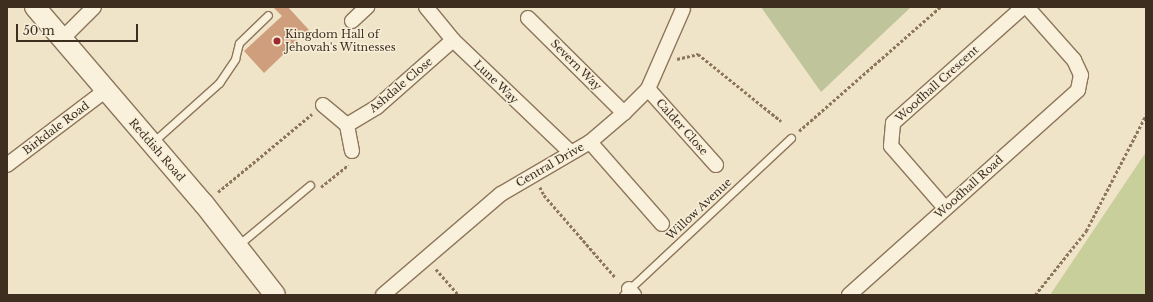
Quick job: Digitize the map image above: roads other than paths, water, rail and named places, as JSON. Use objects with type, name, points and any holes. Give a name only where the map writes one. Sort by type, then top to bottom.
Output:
[{"type":"main road","name":"Reddish Road","points":[[35,7],[204,204],[275,295]]},
{"type":"street","points":[[62,39],[94,7]]},
{"type":"street","points":[[352,21],[367,7]]},
{"type":"street","name":"Lune Way","points":[[426,7],[453,40],[570,152]]},
{"type":"street","name":"Woodhall Crescent","points":[[945,208],[891,146],[893,123],[1023,7]]},
{"type":"street","name":"Woodhall Road","points":[[849,295],[1078,90],[1081,75],[1074,60],[1027,7]]},
{"type":"street","name":"Central Drive","points":[[383,295],[501,194],[570,152],[590,142],[624,113],[648,89],[683,9]]},
{"type":"street","name":"Severn Way","points":[[528,18],[624,113]]},
{"type":"street","name":"Ashdale Close","points":[[347,125],[377,107],[453,40]]},
{"type":"street","name":"Calder Close","points":[[648,89],[716,165]]},
{"type":"street","name":"Birkdale Road","points":[[7,165],[106,90]]},
{"type":"street","points":[[323,105],[347,125],[352,151]]},
{"type":"street","points":[[590,142],[662,224]]},
{"type":"lane","points":[[152,144],[219,83],[235,59],[239,43],[268,15]]},
{"type":"lane","name":"Willow Avenue","points":[[629,293],[791,138]]},
{"type":"lane","points":[[237,246],[310,185]]},
{"type":"place","name":"Kingdom Hall of Jehovah's Witnesses","points":[[277,41]]}]
